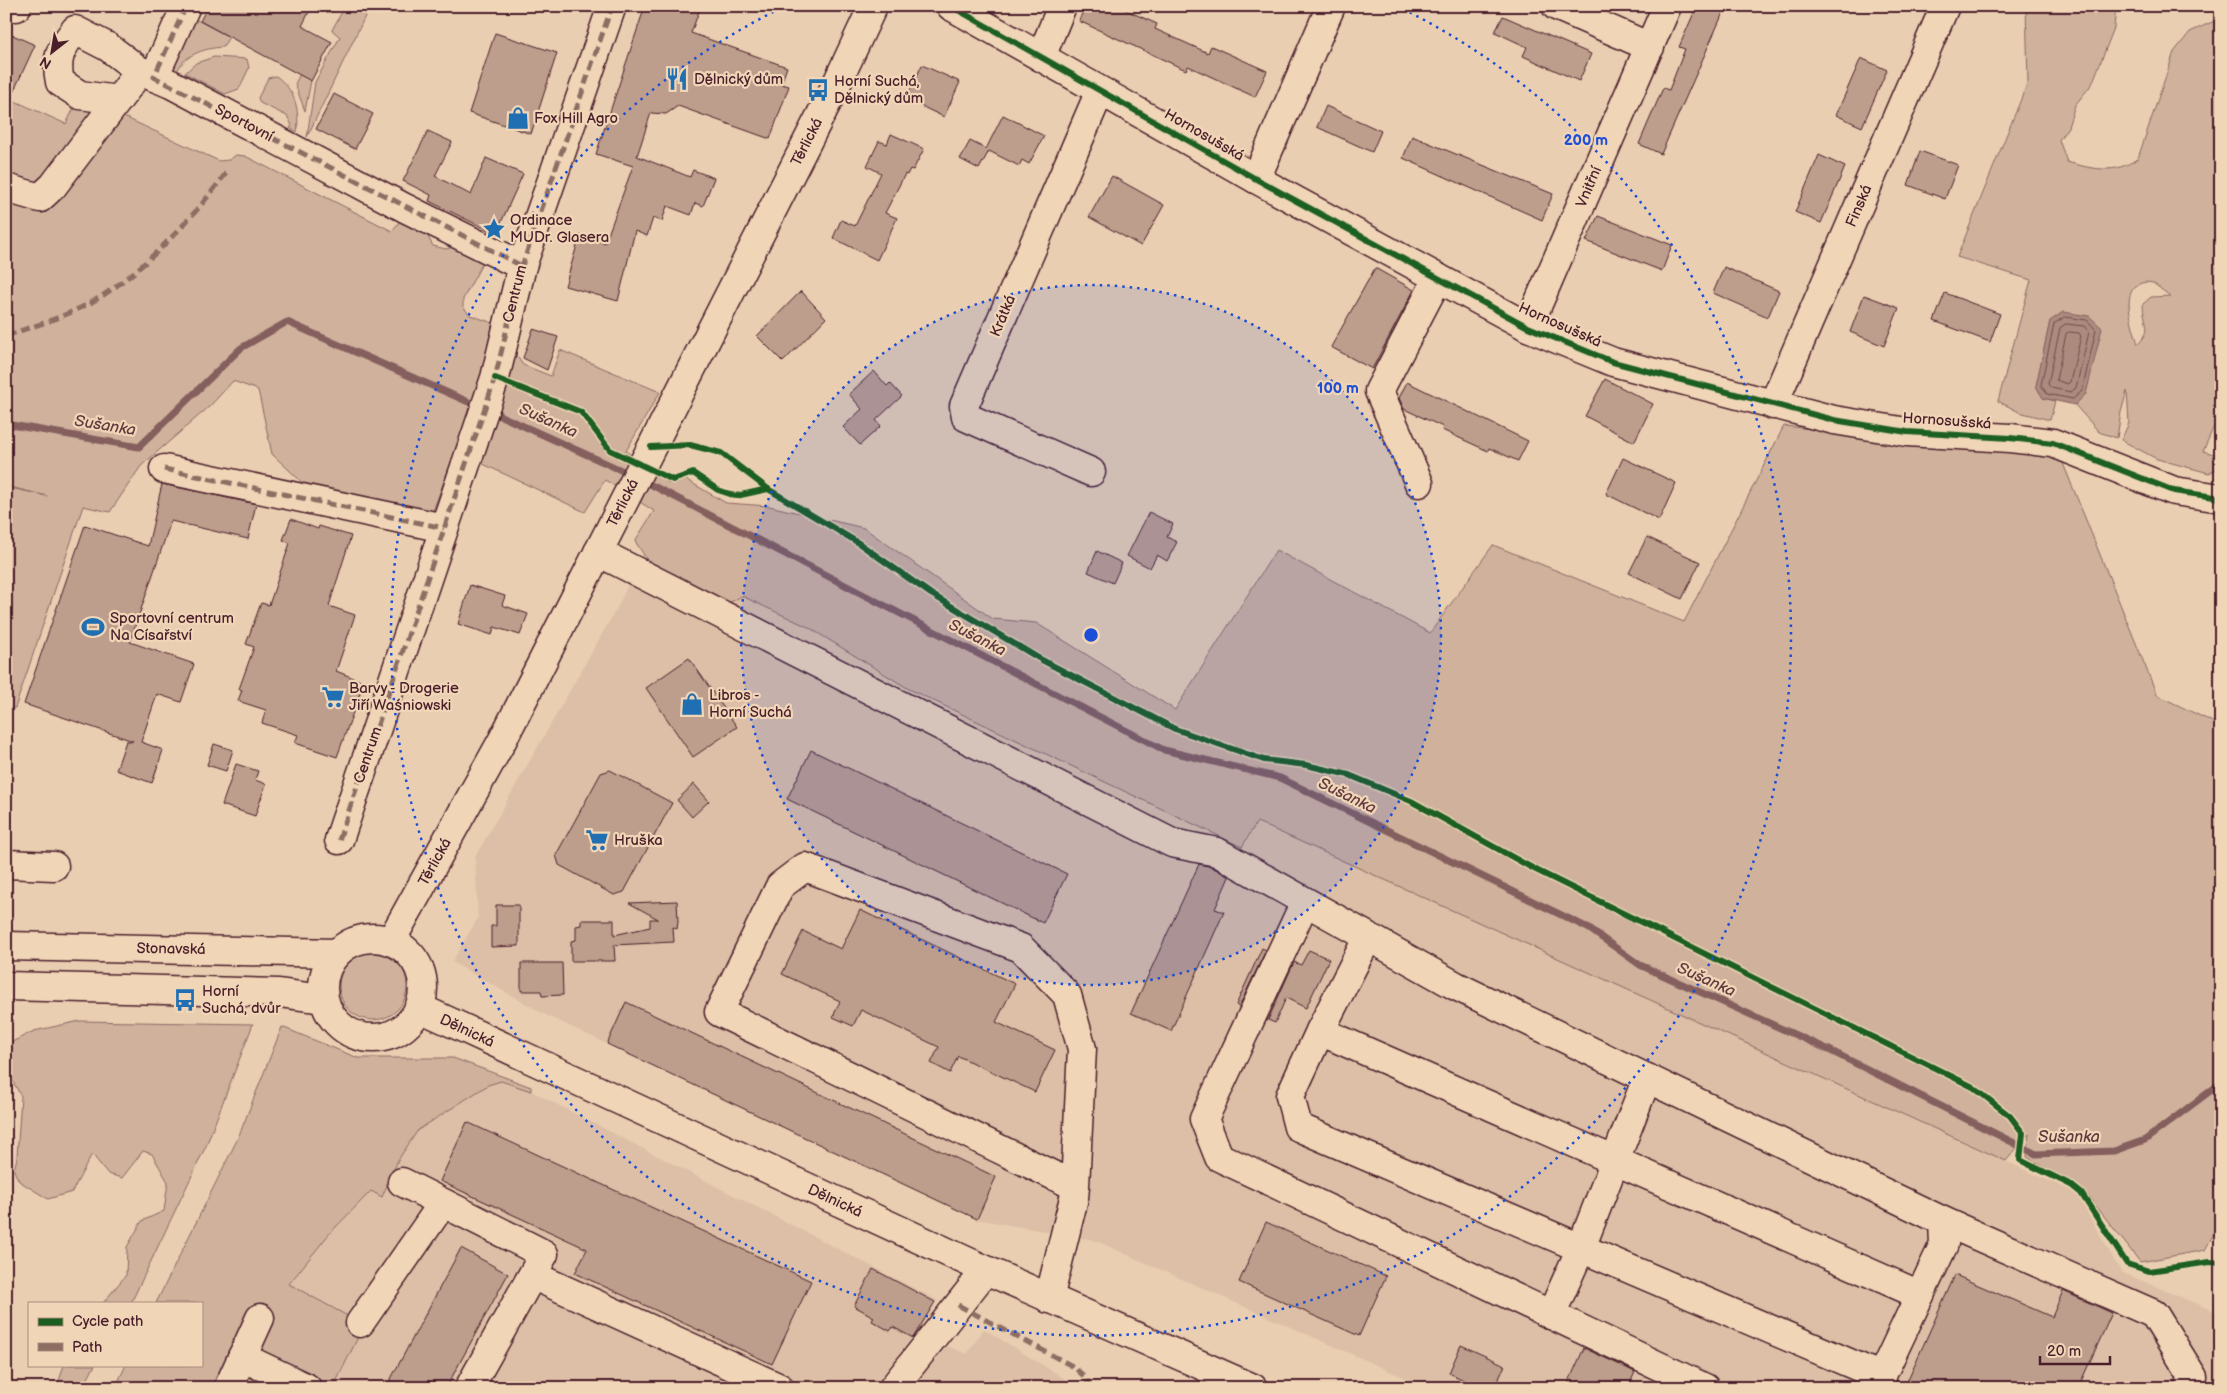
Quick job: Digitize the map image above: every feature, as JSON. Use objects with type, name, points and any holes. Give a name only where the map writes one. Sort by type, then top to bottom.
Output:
[{"type":"street","points":[[6,188],[40,198],[54,186],[118,100],[147,74],[186,6]]},
{"type":"street","name":"Centrum","points":[[339,840],[486,403],[522,266],[612,6]]},
{"type":"street","name":"Těrlická","points":[[391,941],[502,741],[837,83],[873,6]]},
{"type":"street","name":"Hornosušská","points":[[951,6],[1256,179],[1528,327],[1613,362],[1834,420],[1907,432],[2010,438],[2053,443],[2174,491],[2221,498]]},
{"type":"street","points":[[1041,57],[1062,6]]},
{"type":"street","points":[[1256,179],[1331,6]]},
{"type":"street","points":[[1556,6],[1650,47]]},
{"type":"street","name":"Vnitřní","points":[[1528,327],[1667,6]]},
{"type":"street","name":"Finská","points":[[1773,405],[1945,6]]},
{"type":"street","name":"Sportovní","points":[[118,100],[80,95],[60,82],[56,64],[65,42],[75,30],[108,47],[147,74],[522,266]]},
{"type":"street","name":"Krátká","points":[[1091,472],[966,417],[964,406],[1100,90]]},
{"type":"street","points":[[1419,483],[1379,391],[1438,278]]},
{"type":"street","points":[[164,469],[444,528]]},
{"type":"street","points":[[598,552],[1172,843],[1217,852],[1456,986],[1944,1221],[2154,1314],[2193,1377],[2189,1388]]},
{"type":"street","points":[[6,864],[54,866]]},
{"type":"street","points":[[1049,1299],[1074,1198],[1075,1186],[1082,1049],[1067,995],[1020,948],[805,867],[780,886],[719,1012],[1075,1186]]},
{"type":"street","points":[[1305,902],[1204,1119],[1219,1157],[1705,1388]]},
{"type":"street","points":[[1368,937],[1320,1031],[1290,1096],[1298,1126],[1581,1248],[1879,1382],[1944,1244],[1944,1221]]},
{"type":"street","points":[[380,938],[391,941],[405,949],[416,961],[423,984],[420,1008],[411,1022],[399,1032],[384,1038],[368,1039],[352,1035],[339,1026],[329,1013],[323,999],[324,974],[337,953],[356,940],[380,938]]},
{"type":"street","name":"Stonavská","points":[[6,946],[337,953]]},
{"type":"street","points":[[6,986],[279,993],[323,999]]},
{"type":"street","name":"Dělnická","points":[[420,1008],[1049,1299],[1253,1388]]},
{"type":"street","points":[[1320,1031],[1920,1295]]},
{"type":"street","points":[[1551,1315],[1581,1248],[1647,1078]]},
{"type":"street","points":[[402,1182],[544,1254],[534,1276],[469,1388]]},
{"type":"street","points":[[360,1323],[443,1203]]},
{"type":"street","points":[[893,1388],[986,1270]]},
{"type":"street","points":[[534,1276],[780,1388]]},
{"type":"street","points":[[228,1388],[260,1318]]},
{"type":"street","points":[[242,1358],[307,1388]]},
{"type":"shaded area","points":[[345,6],[370,6],[307,137],[315,82],[340,37],[332,30]]},
{"type":"shaded area","points":[[2026,6],[2116,6],[2114,28],[2092,84],[2075,105],[2068,127],[2059,140],[2067,162],[2104,169],[2121,167],[2138,158],[2174,52],[2190,32],[2212,22],[2221,22],[2221,411],[2203,451],[2221,456],[2219,467],[2212,472],[2209,473],[2157,459],[2121,440],[2129,423],[2127,391],[2117,438],[2099,432],[2075,405],[2086,394],[2050,321],[2036,386],[2043,398],[2055,401],[2050,420],[2019,412],[1998,401],[2031,280],[1957,257],[2028,82]],"holes":[[[2146,282],[2153,283],[2170,296],[2151,297],[2143,304],[2147,329],[2146,334],[2138,344],[2131,318],[2129,299],[2137,285]]]},
{"type":"shaded area","points":[[193,18],[229,37],[223,47],[202,51],[188,58],[183,62],[176,75],[172,70]]},
{"type":"shaded area","points":[[214,57],[247,59],[249,68],[239,89],[225,94],[185,73],[196,63]]},
{"type":"shaded area","points":[[300,74],[311,81],[305,111],[295,84]]},
{"type":"shaded area","points":[[276,76],[288,87],[295,101],[298,116],[297,132],[290,128],[292,125],[287,116],[260,103],[258,98],[268,78]]},
{"type":"shaded area","points":[[6,97],[66,124],[74,108],[86,105],[122,116],[219,161],[229,160],[236,155],[245,156],[392,231],[400,221],[427,235],[433,246],[446,249],[453,247],[483,262],[463,299],[463,307],[470,315],[493,323],[523,365],[551,376],[560,350],[660,392],[626,451],[668,483],[685,479],[726,503],[769,506],[864,528],[993,619],[1036,623],[1175,710],[1276,550],[1430,633],[1493,545],[1684,622],[1784,426],[2060,456],[2157,695],[2221,726],[2221,1220],[2205,1250],[2140,1262],[2085,1192],[2027,1157],[2029,1134],[2006,1161],[1257,822],[1242,847],[909,689],[808,627],[742,596],[706,615],[653,569],[635,541],[654,511],[605,480],[585,512],[481,463],[492,422],[470,412],[431,516],[305,485],[272,454],[258,390],[233,381],[210,406],[141,466],[110,512],[83,506],[15,708],[6,708],[6,487],[47,496],[6,486]]},
{"type":"shaded area","points":[[659,520],[1228,808],[2076,1193],[2121,1272],[2221,1314],[2221,1388],[1428,1388],[1094,1240],[977,1219],[548,1016],[452,962],[478,918],[475,857],[617,608]]},
{"type":"shaded area","points":[[366,952],[380,952],[392,957],[402,967],[407,979],[407,993],[402,1005],[392,1015],[380,1020],[366,1020],[354,1015],[344,1005],[339,993],[339,979],[344,967],[354,957]]},
{"type":"shaded area","points":[[80,1021],[253,1024],[206,1146],[131,1302],[104,1302],[126,1275],[127,1247],[142,1221],[164,1211],[168,1182],[152,1154],[143,1151],[122,1178],[108,1174],[92,1154],[72,1192],[48,1199],[19,1181],[14,1171],[17,1157],[21,1096],[11,1078],[6,1081],[6,1045],[34,1031]]},
{"type":"shaded area","points":[[282,1027],[358,1058],[453,1058],[531,1087],[531,1091],[501,1081],[488,1085],[418,1130],[398,1160],[382,1197],[371,1191],[329,1234],[289,1284],[364,1325],[333,1388],[115,1388],[126,1366],[202,1366],[202,1302],[156,1302],[238,1138]]},
{"type":"shaded area","points":[[501,1081],[531,1091],[937,1300],[927,1319],[950,1335],[944,1345],[967,1354],[984,1329],[1068,1381],[1069,1388],[333,1388],[364,1325],[289,1285],[329,1234],[371,1191],[383,1196],[398,1160],[418,1130],[488,1085]]},
{"type":"shaded area","points":[[64,1366],[94,1366],[83,1388],[40,1388],[58,1384]]},
{"type":"water","points":[[2063,312],[2089,316],[2102,328],[2086,394],[2075,405],[2043,398],[2036,386],[2050,321]]},
{"type":"building","points":[[208,6],[312,6],[302,26],[332,42],[311,81],[200,21]]},
{"type":"building","points":[[645,6],[701,6],[691,33],[787,67],[781,84],[789,86],[770,139],[678,106],[666,114],[651,113],[637,156],[690,177],[693,170],[714,178],[703,206],[695,203],[691,215],[667,206],[662,221],[653,218],[647,236],[635,231],[618,301],[565,286],[580,235],[605,243],[633,166],[596,154]]},
{"type":"building","points":[[1085,6],[1117,6],[1157,24],[1155,29],[1208,53],[1211,46],[1267,71],[1255,97],[1188,66],[1186,70],[1079,21]]},
{"type":"building","points":[[1697,6],[1726,6],[1661,154],[1639,144],[1663,88],[1669,90],[1685,49],[1679,47]]},
{"type":"building","points":[[1503,16],[1591,54],[1579,81],[1523,56],[1527,47],[1495,32]]},
{"type":"building","points":[[6,32],[35,45],[6,108]]},
{"type":"building","points":[[495,33],[557,53],[531,134],[469,113]]},
{"type":"building","points":[[1861,58],[1887,70],[1862,127],[1836,115]]},
{"type":"building","points":[[922,65],[960,82],[944,117],[906,99]]},
{"type":"building","points":[[334,94],[373,114],[355,149],[316,129]]},
{"type":"building","points":[[1326,106],[1381,131],[1372,152],[1317,127]]},
{"type":"building","points":[[1003,115],[1044,136],[1029,164],[1022,160],[1019,166],[989,151],[979,169],[960,159],[970,141],[986,149]]},
{"type":"building","points":[[428,131],[452,142],[435,176],[471,195],[486,158],[523,174],[499,227],[490,231],[429,201],[431,195],[403,181]]},
{"type":"building","points":[[891,134],[924,149],[913,170],[910,169],[907,175],[905,174],[885,213],[897,218],[877,260],[833,238],[841,220],[855,226],[881,173],[867,166],[879,141],[887,144]]},
{"type":"building","points":[[1412,136],[1553,194],[1542,220],[1403,158]]},
{"type":"building","points":[[1920,151],[1958,165],[1945,199],[1908,185]]},
{"type":"building","points":[[1819,155],[1845,167],[1821,223],[1795,212]]},
{"type":"building","points":[[1112,176],[1164,205],[1141,246],[1089,217]]},
{"type":"building","points":[[1598,216],[1672,245],[1662,271],[1586,241]]},
{"type":"building","points":[[1724,267],[1779,291],[1768,317],[1713,293]]},
{"type":"building","points":[[1375,268],[1414,290],[1372,369],[1331,347]]},
{"type":"building","points":[[801,291],[826,318],[783,362],[757,336]]},
{"type":"building","points":[[1945,293],[2000,314],[1990,342],[1934,321]]},
{"type":"building","points":[[1864,295],[1899,308],[1884,346],[1850,332]]},
{"type":"building","points":[[533,329],[558,337],[547,370],[523,358]]},
{"type":"building","points":[[874,371],[887,386],[890,383],[902,396],[876,420],[881,426],[860,445],[843,427],[862,409],[849,394]]},
{"type":"building","points":[[1605,379],[1653,404],[1634,442],[1585,416]]},
{"type":"building","points":[[1407,382],[1528,441],[1518,461],[1489,448],[1488,451],[1442,430],[1443,427],[1404,409],[1399,398]]},
{"type":"building","points":[[1623,458],[1676,483],[1659,520],[1606,494]]},
{"type":"building","name":"Sportovní centrum Na Císařství","points":[[162,484],[256,504],[248,539],[171,521],[130,642],[194,664],[181,702],[157,694],[141,742],[163,750],[152,783],[116,770],[126,741],[133,741],[24,704],[85,525],[148,546]]},
{"type":"building","points":[[1149,512],[1173,524],[1167,537],[1177,542],[1167,561],[1157,555],[1150,568],[1127,556]]},
{"type":"building","points":[[291,519],[318,529],[319,526],[351,536],[329,606],[355,615],[336,671],[364,682],[337,757],[295,743],[298,735],[262,723],[266,710],[238,701],[242,690],[239,689],[254,647],[246,644],[261,603],[269,605],[290,543],[283,540]]},
{"type":"building","points":[[1647,537],[1700,562],[1682,599],[1629,573]]},
{"type":"building","points":[[1097,551],[1122,563],[1113,583],[1088,572]]},
{"type":"building","points":[[470,585],[505,596],[502,605],[528,614],[520,635],[494,627],[492,635],[458,624]]},
{"type":"building","points":[[689,658],[737,727],[693,757],[646,688]]},
{"type":"building","points":[[214,744],[233,750],[226,771],[207,765]]},
{"type":"building","points":[[811,750],[1067,874],[1043,923],[787,799]]},
{"type":"building","points":[[236,764],[258,771],[255,780],[266,784],[255,816],[222,805]]},
{"type":"building","points":[[610,770],[672,803],[624,892],[614,895],[559,865],[556,855],[601,773]]},
{"type":"building","points":[[694,784],[709,801],[692,817],[677,800]]},
{"type":"building","points":[[1199,864],[1212,867],[1229,877],[1215,909],[1224,912],[1171,1031],[1131,1013]]},
{"type":"building","points":[[677,901],[678,922],[677,929],[673,927],[674,942],[614,945],[615,961],[571,961],[571,941],[576,940],[576,926],[581,925],[581,920],[614,920],[614,935],[650,927],[650,919],[658,919],[629,903]]},
{"type":"building","points":[[496,905],[519,905],[519,946],[491,947],[491,926],[496,926]]},
{"type":"building","points":[[860,910],[1015,984],[996,1022],[1055,1050],[1035,1092],[958,1056],[950,1073],[931,1063],[939,1047],[861,1010],[853,1026],[833,1017],[840,1001],[782,974],[803,931],[841,949]]},
{"type":"building","points":[[1262,948],[1266,950],[1239,1007],[1236,1005]]},
{"type":"building","points":[[1309,950],[1329,959],[1306,1008],[1286,998],[1275,1023],[1268,1020],[1294,962],[1301,965]]},
{"type":"building","points":[[521,963],[562,963],[563,995],[542,996],[541,991],[521,991]]},
{"type":"building","points":[[626,1002],[996,1177],[977,1219],[607,1044]]},
{"type":"building","points":[[467,1122],[811,1281],[772,1364],[575,1273],[587,1249],[440,1181]]},
{"type":"building","points":[[1266,1222],[1386,1276],[1359,1336],[1239,1282]]},
{"type":"building","points":[[461,1248],[508,1274],[446,1388],[386,1388]]},
{"type":"building","points":[[873,1269],[935,1302],[913,1338],[893,1327],[890,1331],[872,1321],[874,1317],[854,1306]]},
{"type":"building","points":[[1955,1275],[2052,1317],[2063,1291],[2112,1313],[2078,1388],[1904,1388]]},
{"type":"building","points":[[1461,1345],[1505,1365],[1495,1388],[1481,1388],[1449,1373]]},
{"type":"building","points":[[1584,1348],[1635,1372],[1628,1388],[1566,1388]]},
{"type":"waterway","name":"Sušanka","points":[[6,424],[139,447],[241,348],[287,322],[480,407]]},
{"type":"waterway","name":"Sušanka","points":[[490,411],[632,475]]},
{"type":"waterway","name":"Sušanka","points":[[642,480],[1164,750],[1280,778],[1588,928],[1640,965],[1827,1049],[2036,1154],[2114,1151],[2145,1140],[2221,1083]]},
{"type":"marked path","points":[[186,6],[154,77],[522,266]]},
{"type":"marked path","points":[[339,840],[495,378],[522,266],[612,6]]},
{"type":"marked path","points":[[6,336],[78,309],[118,285],[159,250],[196,210],[226,173]]},
{"type":"marked path","points":[[164,469],[444,528]]},
{"type":"marked path","points":[[958,1305],[1074,1367],[1087,1379],[1089,1388]]},
{"type":"cycle path","points":[[951,6],[1256,179],[1528,327],[1613,362],[1834,420],[1907,432],[2010,438],[2053,443],[2174,491],[2221,498]]},
{"type":"cycle path","points":[[495,378],[581,412],[610,450],[673,480],[693,473],[718,490],[736,496],[768,489]]},
{"type":"cycle path","points":[[651,447],[690,445],[721,453],[768,489],[857,542],[931,594],[1040,659],[1175,729],[1264,760],[1306,765],[1349,775],[1411,801],[1534,869],[1973,1087],[2010,1116],[2023,1133],[2020,1160],[2071,1185],[2081,1193],[2127,1264],[2149,1271],[2210,1262],[2221,1263]]},
{"type":"place","name":"Dělnický dům","points":[[677,79]]},
{"type":"place","name":"Horní Suchá, Dělnický dům","points":[[818,90]]},
{"type":"place","name":"Fox Hill Agro","points":[[518,118]]},
{"type":"place","name":"Ordinace MUDr. Glasera","points":[[494,229]]},
{"type":"place","name":"Sportovní centrum Na Císařství","points":[[93,627]]},
{"type":"place","name":"Barvy - Drogerie Jiří Waśniowski","points":[[333,697]]},
{"type":"place","name":"Libros - Horní Suchá","points":[[692,704]]},
{"type":"place","name":"Hruška","points":[[597,840]]},
{"type":"place","name":"Horní Suchá, dvůr","points":[[185,1000]]}]
